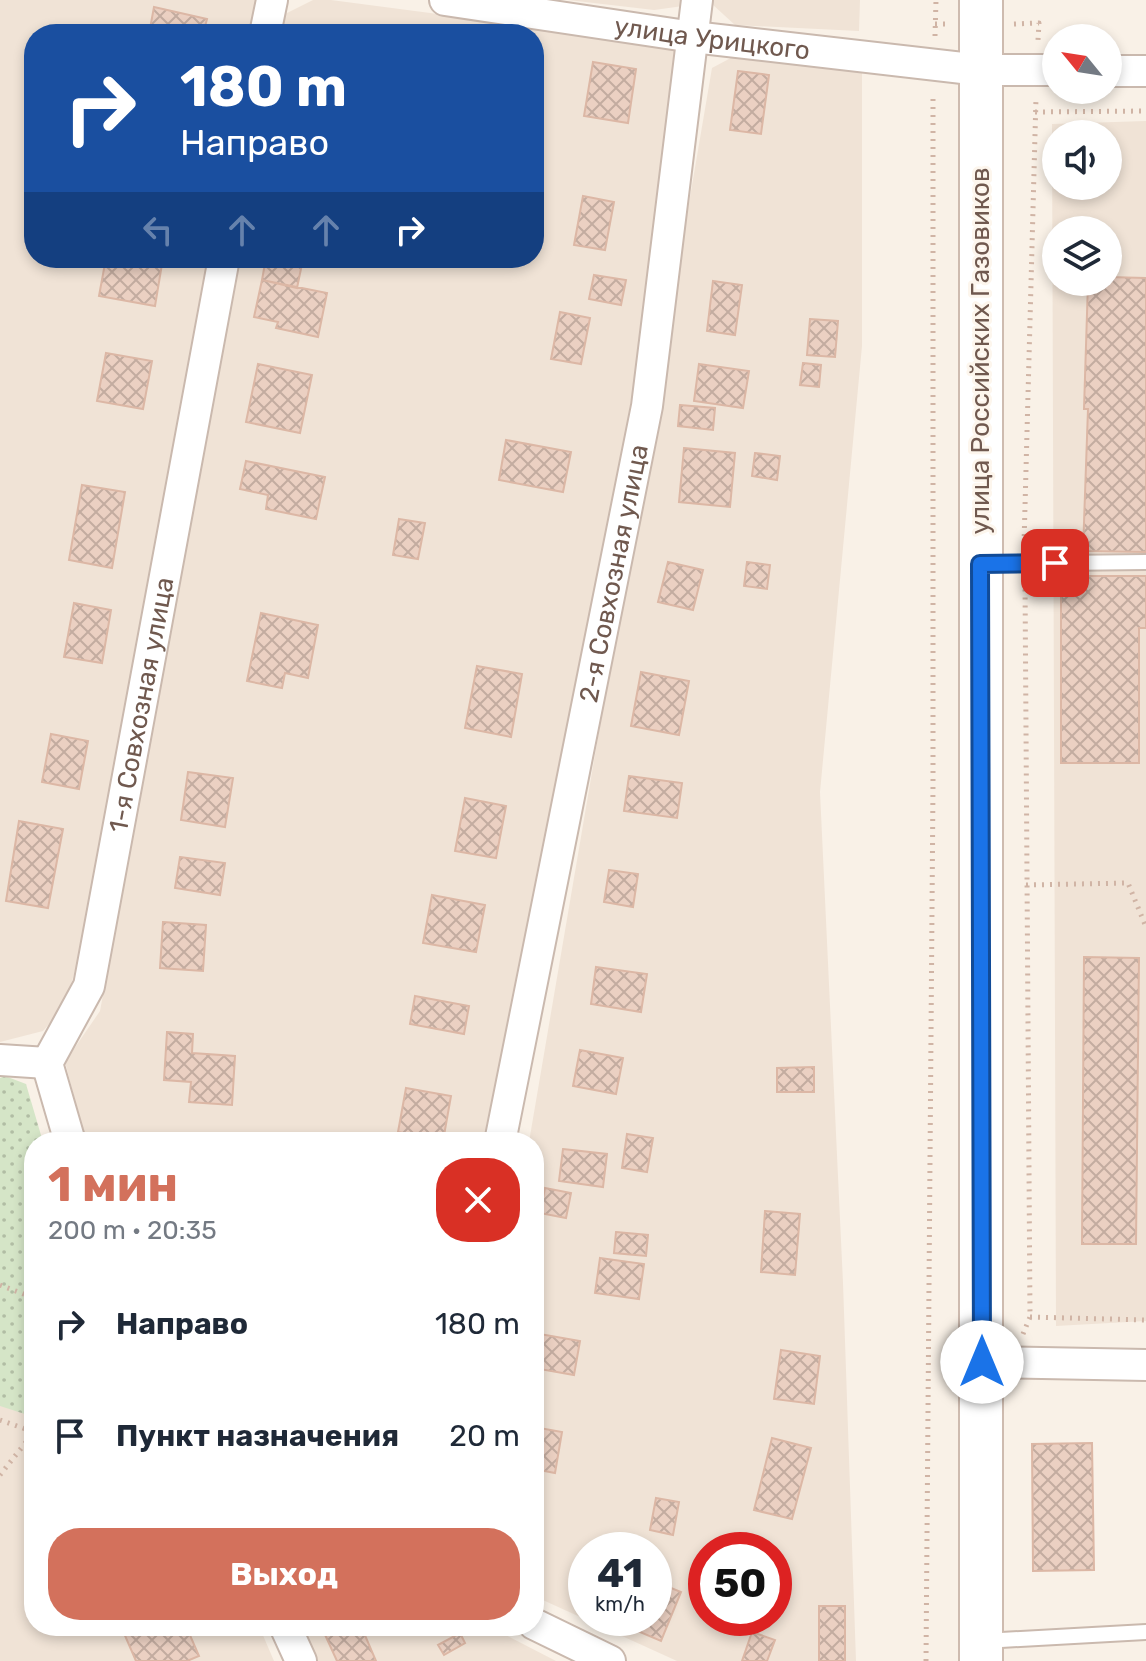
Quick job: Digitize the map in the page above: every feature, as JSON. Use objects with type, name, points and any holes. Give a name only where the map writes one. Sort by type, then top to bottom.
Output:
[{"type":"main road","name":"улица Российских Газовиков","points":[[980,1651],[997,1362],[980,564],[981,0]]},
{"type":"street","points":[[267,24],[272,0]]},
{"type":"street","name":"улица Урицкого","points":[[445,0],[693,37],[980,70],[1042,70]]},
{"type":"street","name":"2-я Совхозная улица","points":[[502,1132],[647,406],[697,0]]},
{"type":"street","points":[[1122,71],[1146,71]]},
{"type":"street","name":"1-я Совхозная улица","points":[[47,1063],[89,986],[222,268]]},
{"type":"street","points":[[0,1060],[47,1063],[67,1132]]},
{"type":"street","points":[[997,1362],[1146,1365]]},
{"type":"street","points":[[544,1629],[610,1661]]},
{"type":"street","points":[[290,1636],[301,1661]]},
{"type":"lane","points":[[980,564],[1146,562]]},
{"type":"lane","points":[[980,1651],[1146,1632]]},
{"type":"path","points":[[926,1661],[936,0]]},
{"type":"path","points":[[1039,23],[1042,43]]},
{"type":"path","points":[[1024,532],[1035,112],[1042,85]]},
{"type":"path","points":[[1035,112],[1146,111]]},
{"type":"path","points":[[997,1362],[1030,1317],[1025,563]]},
{"type":"path","points":[[1026,885],[1128,883],[1146,927]]},
{"type":"path","points":[[0,1285],[24,1294]]},
{"type":"path","points":[[1030,1317],[1146,1320]]},
{"type":"path","points":[[0,1420],[24,1428]]},
{"type":"path","points":[[0,1475],[24,1445]]},
{"type":"shaded area","points":[[0,0],[256,0],[262,5],[258,24],[24,24],[24,268],[214,268],[97,892],[65,1006],[43,1031],[0,1042]]},
{"type":"shaded area","points":[[313,0],[331,0],[513,24],[284,24],[285,14]]},
{"type":"shaded area","points":[[568,0],[684,0],[683,6],[654,10]]},
{"type":"shaded area","points":[[712,0],[860,0],[859,31],[735,25],[712,4]]},
{"type":"shaded area","points":[[544,28],[673,45],[688,65],[603,564],[486,1132],[83,1132],[65,1062],[100,1011],[238,268],[544,268]]},
{"type":"shaded area","points":[[742,52],[862,65],[862,346],[820,792],[843,1283],[856,1661],[677,1661],[622,1636],[672,1636],[672,1532],[568,1532],[568,1611],[544,1601],[544,1132],[531,1132],[712,68]]},
{"type":"shaded area","points":[[1146,121],[1146,1321],[1056,1326],[1053,296],[1122,296],[1122,216],[1052,216],[1052,200],[1122,200],[1122,122]]},
{"type":"shaded area","points":[[24,1366],[24,1636],[263,1636],[274,1661],[0,1661],[0,1372]]},
{"type":"shaded area","points":[[305,1636],[507,1636],[556,1661],[316,1661]]},
{"type":"green space","points":[[5,1076],[26,1084],[40,1132],[24,1132],[24,1414],[0,1406],[0,1078]]},
{"type":"building","points":[[154,7],[207,19],[206,24],[151,24]]},
{"type":"building","points":[[593,62],[636,69],[628,123],[584,116]]},
{"type":"building","points":[[738,71],[769,75],[761,134],[730,130]]},
{"type":"building","points":[[583,196],[614,202],[605,250],[574,245]]},
{"type":"building","points":[[104,268],[161,268],[155,306],[99,296]]},
{"type":"building","points":[[264,268],[301,268],[297,288],[262,280]]},
{"type":"building","points":[[594,275],[626,280],[621,305],[589,299]]},
{"type":"building","points":[[1122,277],[1146,278],[1146,552],[1083,551],[1088,409],[1084,409],[1088,296],[1122,296]]},
{"type":"building","points":[[262,280],[327,293],[318,337],[276,328],[278,322],[254,317]]},
{"type":"building","points":[[713,281],[742,285],[735,335],[707,331]]},
{"type":"building","points":[[560,312],[590,318],[581,364],[551,359]]},
{"type":"building","points":[[810,319],[838,321],[835,357],[807,355]]},
{"type":"building","points":[[106,353],[152,361],[143,409],[97,401]]},
{"type":"building","points":[[803,363],[821,365],[819,387],[800,385]]},
{"type":"building","points":[[258,364],[312,375],[300,433],[246,422]]},
{"type":"building","points":[[699,364],[749,371],[743,408],[694,401]]},
{"type":"building","points":[[680,405],[715,408],[713,430],[678,426]]},
{"type":"building","points":[[506,440],[571,452],[563,492],[499,480]]},
{"type":"building","points":[[684,448],[735,453],[730,507],[679,502]]},
{"type":"building","points":[[755,453],[780,456],[777,480],[752,476]]},
{"type":"building","points":[[246,461],[325,477],[316,519],[266,509],[268,495],[240,489]]},
{"type":"building","points":[[82,485],[125,492],[112,568],[69,560]]},
{"type":"building","points":[[399,519],[425,523],[418,559],[393,555]]},
{"type":"building","points":[[668,562],[703,570],[693,610],[658,602]]},
{"type":"building","points":[[747,562],[770,565],[767,589],[744,586]]},
{"type":"building","points":[[1061,576],[1146,576],[1146,628],[1139,628],[1139,763],[1061,763]]},
{"type":"building","points":[[74,603],[111,610],[102,663],[64,657]]},
{"type":"building","points":[[261,613],[318,625],[308,678],[285,673],[282,688],[247,681]]},
{"type":"building","points":[[477,666],[522,674],[511,737],[465,728]]},
{"type":"building","points":[[641,672],[689,681],[679,735],[631,726]]},
{"type":"building","points":[[51,734],[88,741],[79,789],[42,782]]},
{"type":"building","points":[[188,772],[233,778],[225,827],[181,820]]},
{"type":"building","points":[[629,776],[682,783],[677,818],[624,811]]},
{"type":"building","points":[[465,798],[506,806],[496,858],[455,851]]},
{"type":"building","points":[[19,821],[63,829],[48,908],[6,901]]},
{"type":"building","points":[[180,857],[225,863],[220,895],[175,888]]},
{"type":"building","points":[[609,870],[638,874],[633,907],[604,902]]},
{"type":"building","points":[[432,895],[485,905],[476,952],[423,943]]},
{"type":"building","points":[[163,922],[206,925],[203,971],[160,968]]},
{"type":"building","points":[[1084,957],[1139,958],[1136,1244],[1082,1244]]},
{"type":"building","points":[[596,967],[647,974],[641,1012],[591,1004]]},
{"type":"building","points":[[415,996],[469,1006],[464,1034],[410,1024]]},
{"type":"building","points":[[167,1032],[193,1034],[192,1053],[235,1056],[232,1105],[189,1102],[191,1082],[164,1080]]},
{"type":"building","points":[[580,1050],[623,1058],[616,1094],[573,1086]]},
{"type":"building","points":[[814,1067],[814,1092],[777,1092],[777,1068]]},
{"type":"building","points":[[406,1088],[451,1096],[445,1132],[398,1132]]},
{"type":"building","points":[[627,1134],[653,1138],[647,1172],[622,1168]]},
{"type":"building","points":[[563,1149],[607,1154],[603,1187],[559,1181]]},
{"type":"building","points":[[545,1188],[571,1193],[566,1218],[544,1214]]},
{"type":"building","points":[[765,1211],[800,1214],[795,1275],[761,1272]]},
{"type":"building","points":[[616,1232],[648,1235],[646,1256],[614,1253]]},
{"type":"building","points":[[600,1258],[644,1264],[639,1299],[595,1293]]},
{"type":"building","points":[[544,1335],[580,1341],[574,1375],[544,1370]]},
{"type":"building","points":[[781,1350],[820,1356],[814,1404],[774,1399]]},
{"type":"building","points":[[544,1429],[562,1432],[555,1473],[544,1471]]},
{"type":"building","points":[[772,1438],[811,1448],[792,1519],[754,1510]]},
{"type":"building","points":[[1092,1443],[1094,1570],[1033,1571],[1032,1444]]},
{"type":"building","points":[[656,1498],[679,1502],[673,1535],[672,1532],[650,1530]]},
{"type":"building","points":[[672,1588],[681,1592],[672,1614]]},
{"type":"building","points":[[819,1606],[845,1606],[845,1661],[819,1661]]},
{"type":"building","points":[[125,1636],[190,1636],[199,1656],[187,1661],[136,1661]]},
{"type":"building","points":[[326,1636],[365,1636],[376,1661],[337,1661]]},
{"type":"building","points":[[454,1636],[462,1636],[465,1643],[444,1655],[438,1645]]},
{"type":"building","points":[[751,1636],[775,1640],[767,1661],[742,1661]]},
{"type":"route","points":[[982,1362],[980,564],[1055,563]]}]
